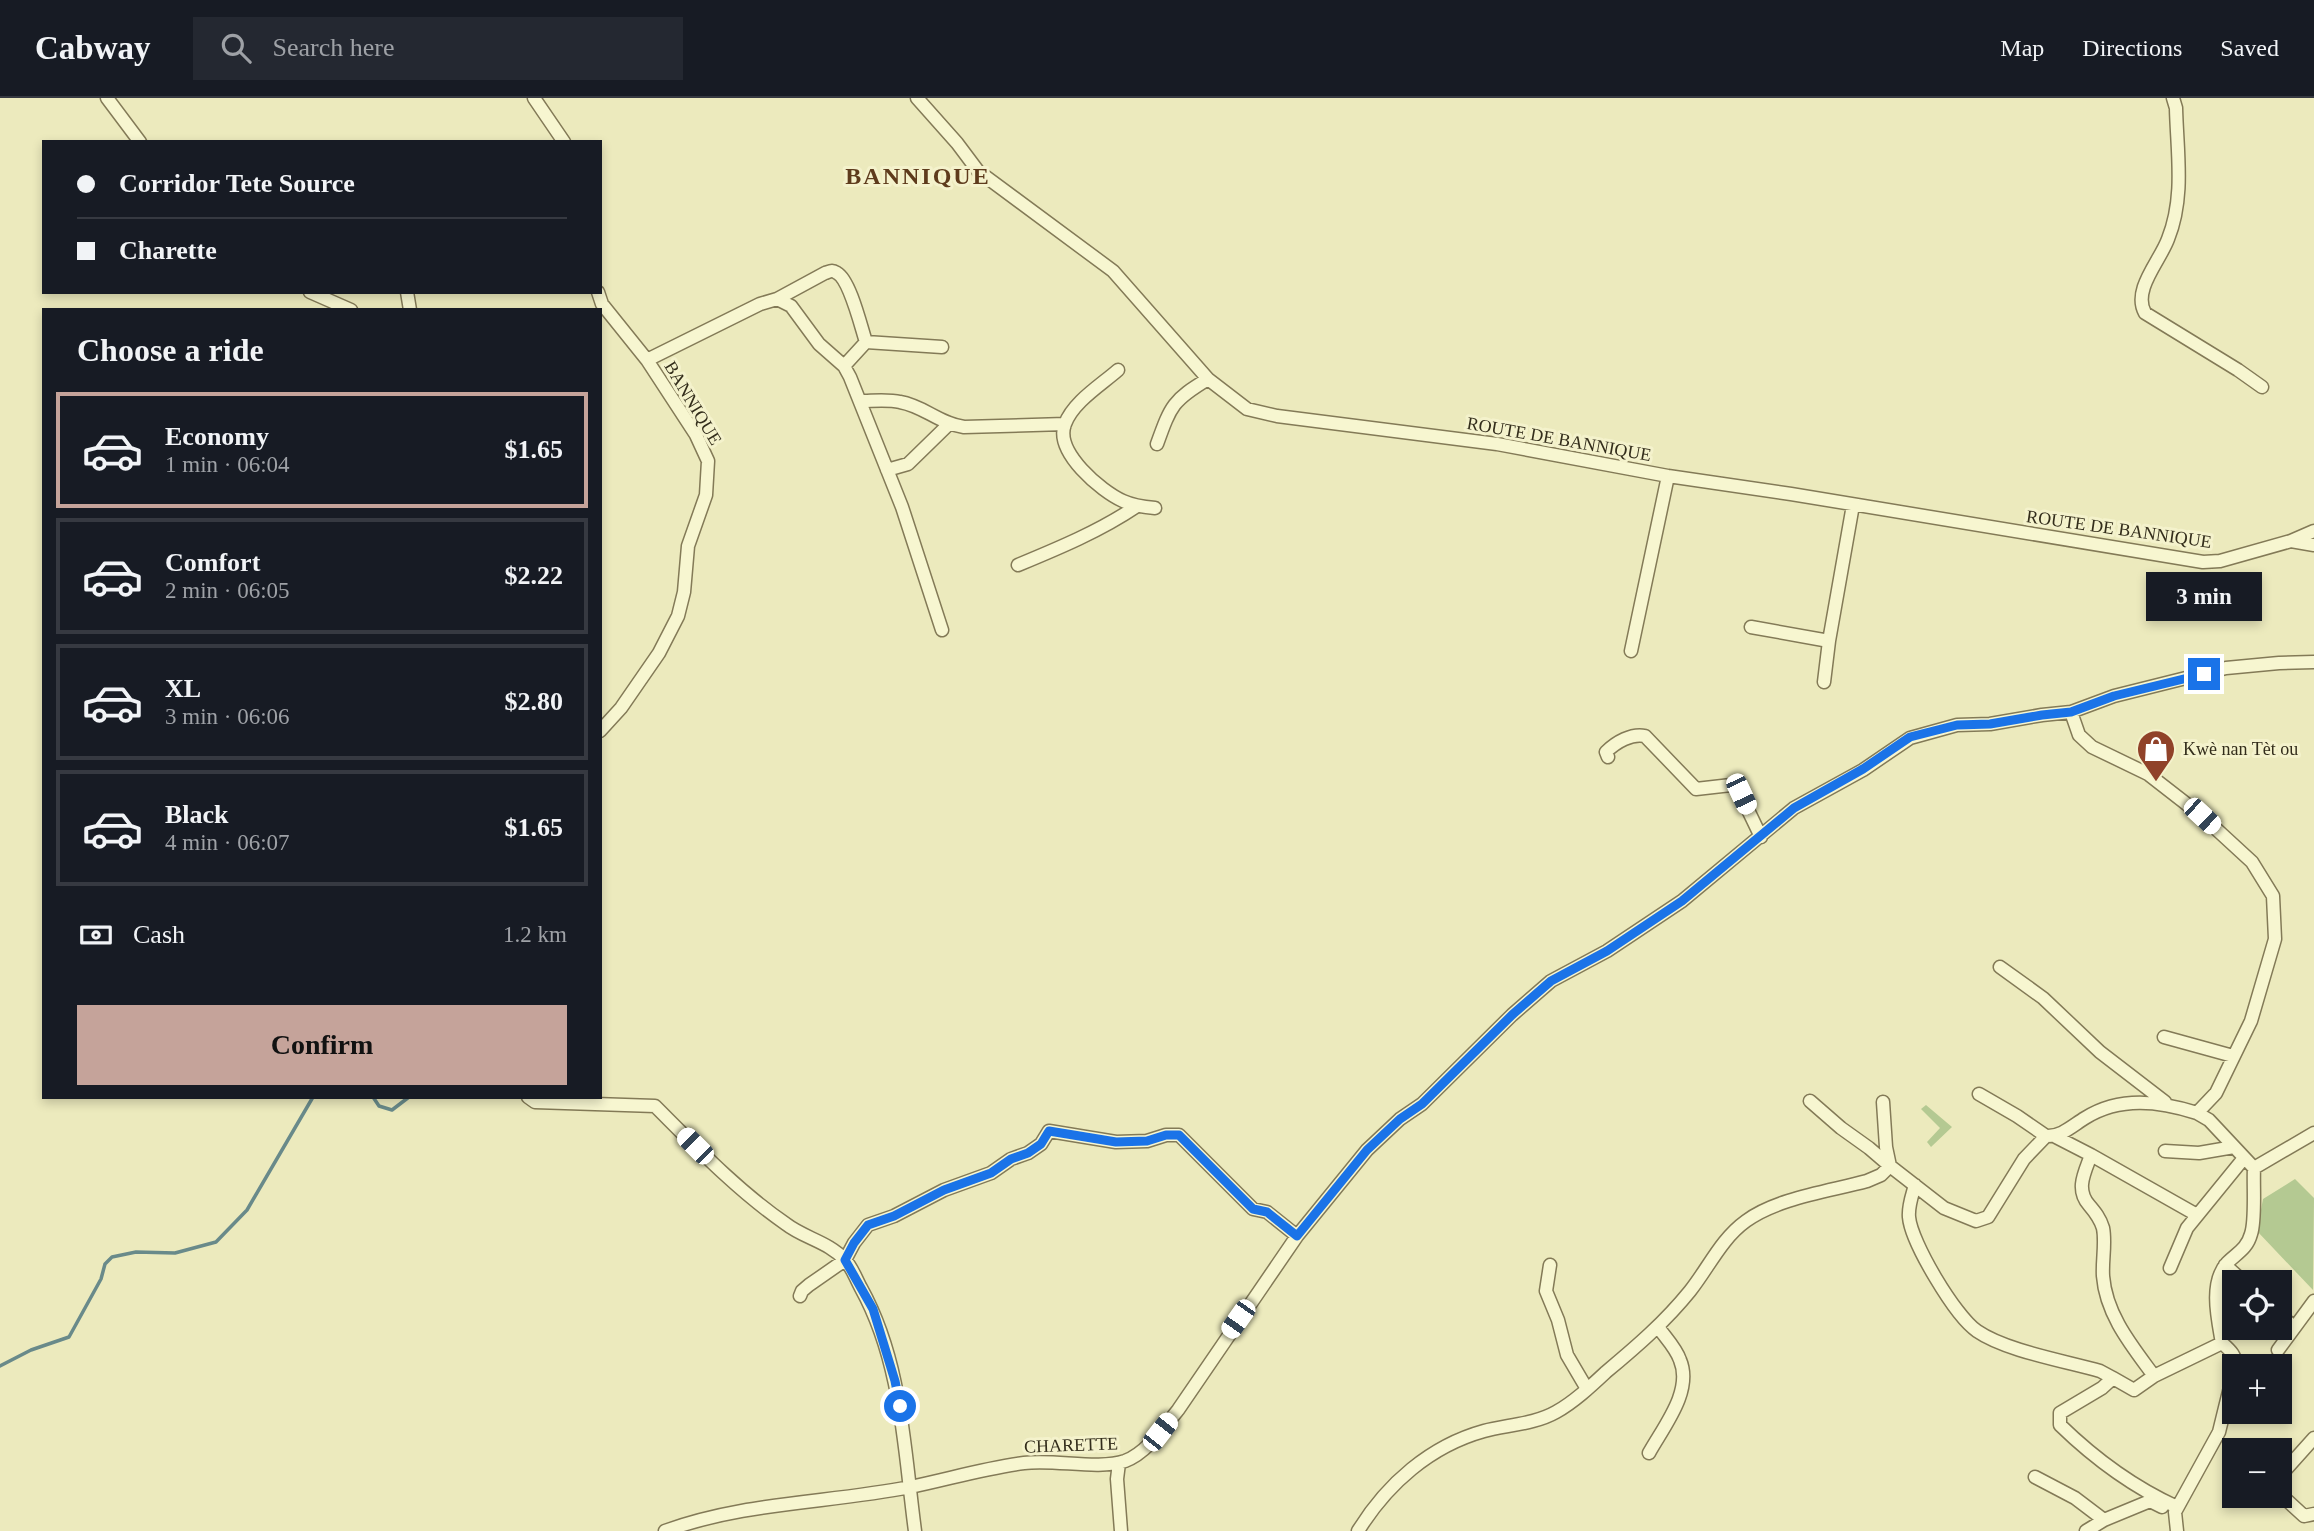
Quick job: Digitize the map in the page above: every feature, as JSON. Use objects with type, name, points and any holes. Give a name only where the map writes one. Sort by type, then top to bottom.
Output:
[{"type":"street","points":[[107,98],[138,140]]},
{"type":"street","points":[[534,98],[563,140]]},
{"type":"street","name":"ROUTE DE BANNIQUE","points":[[917,98],[978,171],[1113,271],[1208,379],[1247,409],[1277,416],[1497,444],[1668,477],[1791,494],[2203,562],[2220,561],[2291,541],[2313,545]]},
{"type":"street","points":[[2173,98],[2176,108],[2179,196],[2168,240],[2140,295],[2141,306],[2145,313],[2262,387]]},
{"type":"street","points":[[647,360],[760,304],[777,299],[825,272],[832,271],[838,273],[845,282],[866,342]]},
{"type":"street","points":[[315,294],[346,308]]},
{"type":"street","name":"BANNIQUE","points":[[599,294],[602,304],[647,360],[708,461],[706,495],[688,546],[684,592],[678,616],[659,653],[621,708],[602,729]]},
{"type":"street","points":[[777,299],[791,306],[819,344],[844,366],[902,507],[942,630]]},
{"type":"street","points":[[866,342],[942,347]]},
{"type":"street","points":[[844,366],[866,342]]},
{"type":"street","points":[[1118,370],[1076,407],[1065,424],[1063,438],[1069,455],[1080,469],[1120,500],[1155,508]]},
{"type":"street","points":[[1159,440],[1171,408],[1181,395],[1208,379]]},
{"type":"street","points":[[860,401],[900,402],[926,412],[948,425],[964,427],[1065,424]]},
{"type":"street","points":[[887,470],[908,464],[948,425]]},
{"type":"street","points":[[1631,651],[1668,477]]},
{"type":"street","points":[[1824,682],[1853,505]]},
{"type":"street","points":[[1018,565],[1077,540],[1117,520],[1137,506]]},
{"type":"street","points":[[2291,541],[2314,531]]},
{"type":"street","points":[[1751,627],[1829,640]]},
{"type":"street","name":"CHARETTE","points":[[665,1531],[691,1522],[802,1500],[909,1487],[992,1467],[1042,1461],[1119,1463],[1129,1459],[1160,1432],[1208,1367],[1297,1236],[1367,1150],[1400,1119],[1422,1104],[1541,989],[1607,951],[1682,901],[1794,808],[1863,769],[1910,737],[1957,725],[1990,724],[2071,712],[2114,696],[2226,668],[2314,662]]},
{"type":"street","points":[[2071,712],[2079,735],[2092,747],[2148,774],[2202,816],[2252,862],[2273,896],[2275,939],[2251,1021],[2216,1093],[2197,1113]]},
{"type":"street","points":[[1608,757],[1606,752],[1610,748],[1629,737],[1645,736],[1696,789],[1731,785],[1737,787],[1761,837]]},
{"type":"street","points":[[2000,967],[2043,998],[2100,1052],[2168,1104]]},
{"type":"street","points":[[2164,1037],[2233,1056]]},
{"type":"street","points":[[1979,1094],[2197,1215]]},
{"type":"street","points":[[531,1099],[535,1102],[655,1106],[714,1165],[787,1226],[825,1244],[845,1260],[873,1309],[895,1381],[908,1457],[915,1531]]},
{"type":"street","points":[[1810,1101],[1944,1208],[1976,1221],[1988,1217],[2024,1158],[2051,1136],[2106,1106],[2146,1101],[2168,1104],[2197,1113],[2209,1120],[2254,1168],[2252,1233],[2243,1250],[2225,1265],[2218,1282],[2222,1343],[2233,1354]]},
{"type":"street","points":[[1358,1531],[1367,1516],[1413,1465],[1443,1446],[1483,1432],[1555,1413],[1587,1389],[1658,1327],[1692,1289],[1728,1236],[1748,1219],[1775,1206],[1881,1175],[1889,1166],[1890,1158],[1886,1147],[1883,1102]]},
{"type":"street","points":[[800,1296],[809,1285],[845,1260],[868,1225],[894,1216],[944,1190],[991,1173],[1041,1144],[1049,1131],[1116,1142],[1147,1141],[1166,1135],[1179,1135],[1253,1209],[1267,1212],[1297,1236]]},
{"type":"street","points":[[2254,1168],[2314,1133]]},
{"type":"street","points":[[2165,1151],[2199,1153],[2234,1147]]},
{"type":"street","points":[[2091,1154],[2081,1185],[2081,1194],[2101,1220],[2104,1232],[2105,1295],[2119,1326],[2154,1376]]},
{"type":"street","points":[[2170,1268],[2187,1228],[2244,1158]]},
{"type":"street","points":[[1915,1185],[1909,1208],[1912,1234],[1951,1303],[1976,1331],[2003,1343],[2100,1371],[2134,1390],[2154,1376],[2222,1343]]},
{"type":"street","points":[[1550,1265],[1546,1291],[1558,1320],[1567,1354],[1587,1389]]},
{"type":"street","points":[[2225,1265],[2231,1270]]},
{"type":"street","points":[[2278,1350],[2314,1301]]},
{"type":"street","points":[[1649,1453],[1680,1397],[1685,1374],[1680,1357],[1658,1327]]},
{"type":"street","points":[[2113,1378],[2102,1388],[2060,1413],[2060,1425],[2083,1448],[2127,1480],[2176,1510]]},
{"type":"street","points":[[2177,1531],[2176,1510],[2219,1432],[2222,1420]]},
{"type":"street","points":[[2292,1463],[2314,1438]]},
{"type":"street","points":[[1119,1463],[1117,1479],[1121,1531]]},
{"type":"street","points":[[2035,1477],[2075,1498],[2104,1520]]},
{"type":"street","points":[[2086,1531],[2104,1520],[2150,1501],[2176,1510]]},
{"type":"street","points":[[2292,1505],[2304,1516],[2314,1514]]},
{"type":"green space","points":[[1926,1105],[1952,1127],[1931,1147],[1927,1142],[1940,1128],[1921,1109]]},
{"type":"green space","points":[[2295,1179],[2314,1198],[2313,1290],[2257,1231],[2263,1199]]},
{"type":"waterway","points":[[0,1366],[31,1350],[69,1337],[101,1279],[105,1264],[112,1257],[136,1252],[175,1253],[216,1242],[247,1210],[312,1099]]},
{"type":"waterway","points":[[374,1099],[379,1106],[392,1110],[406,1099]]},
{"type":"place","name":"Kwè nan Tèt ou","points":[[2156,783]]},
{"type":"district","name":"BANNIQUE","points":[[918,176]]},
{"type":"route","points":[[900,1406],[873,1309],[845,1260],[868,1225],[894,1216],[944,1190],[991,1173],[1041,1144],[1049,1131],[1116,1142],[1147,1141],[1166,1135],[1179,1135],[1236,1195],[1253,1209],[1274,1216],[1297,1236],[1367,1150],[1400,1119],[1422,1104],[1512,1015],[1551,981],[1607,951],[1682,901],[1794,808],[1863,769],[1910,737],[1957,725],[1990,724],[2071,712],[2114,696],[2204,674]]}]
